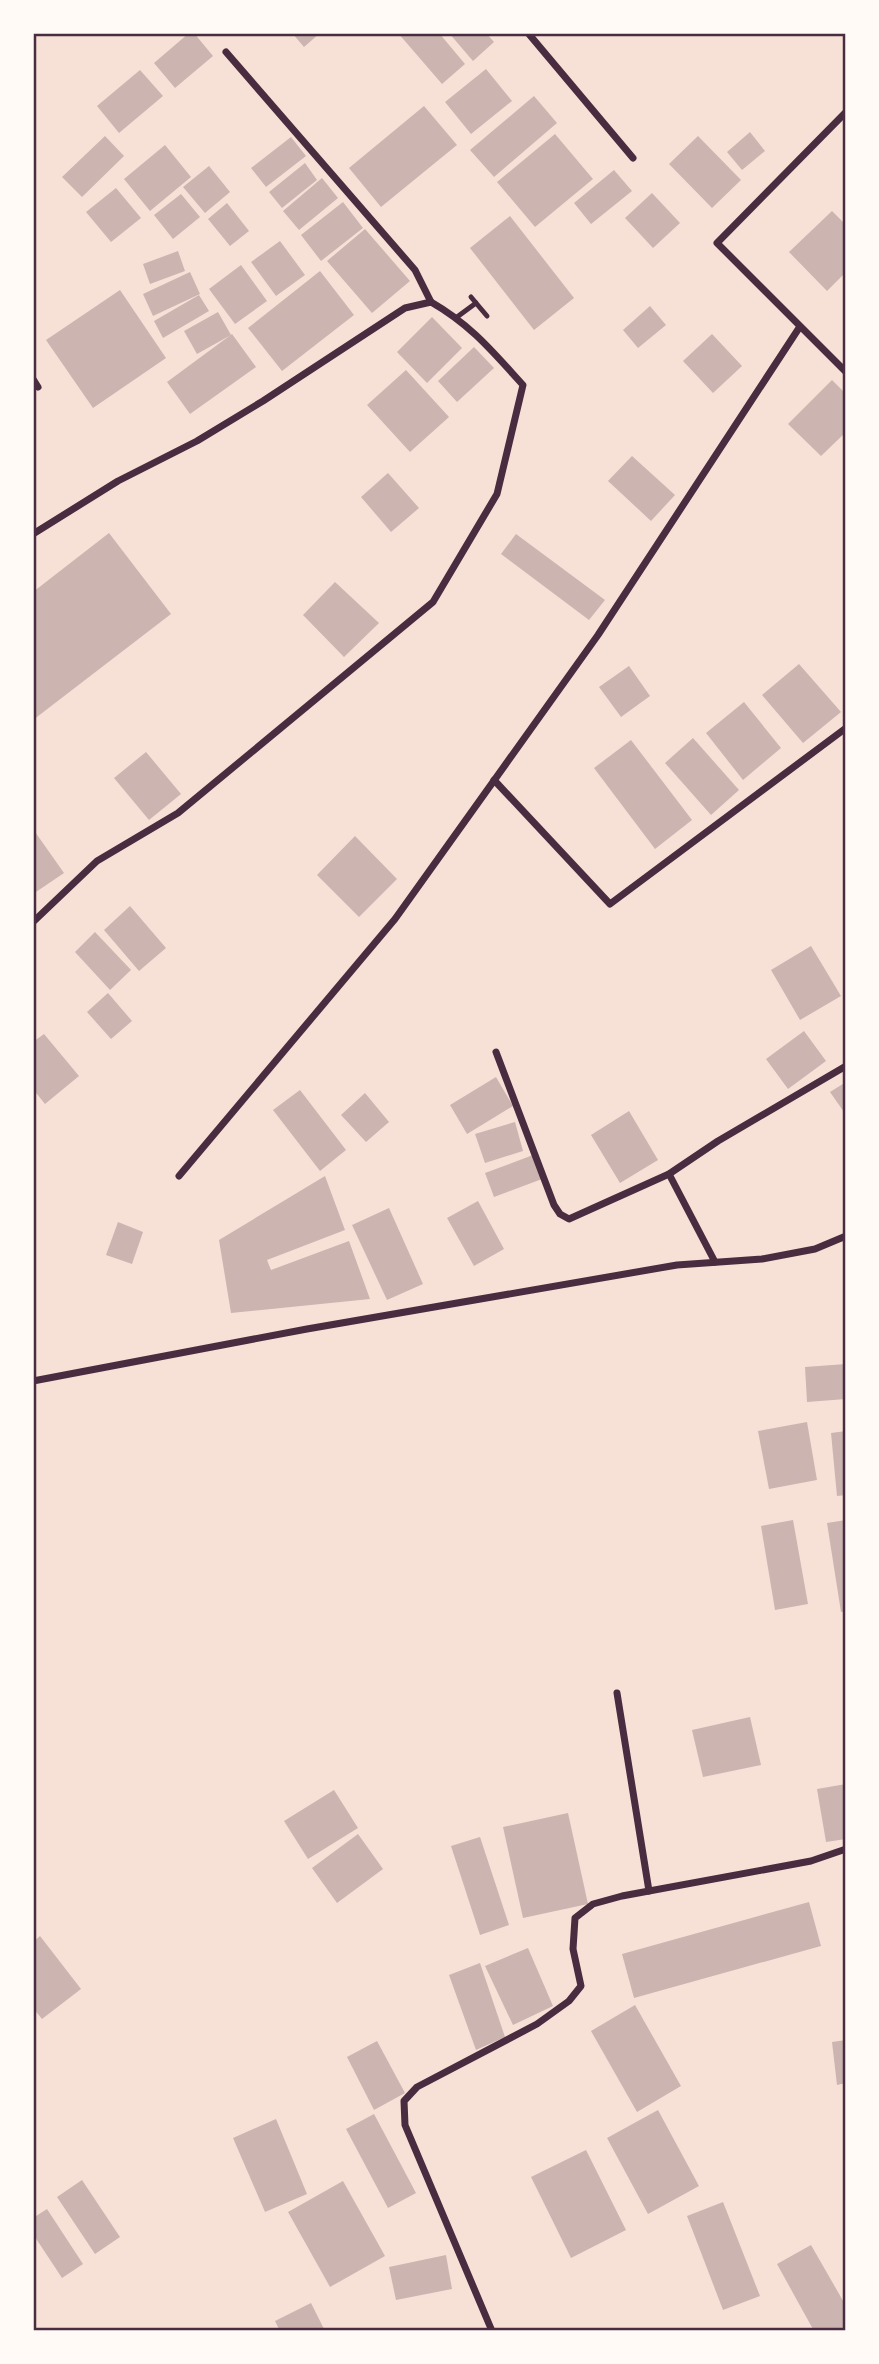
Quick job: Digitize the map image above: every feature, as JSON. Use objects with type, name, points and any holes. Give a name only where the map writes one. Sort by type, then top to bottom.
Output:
[{"type":"street","points":[[528,33],[632,158]]},
{"type":"street","points":[[33,922],[97,862],[178,813],[433,602],[497,494],[523,384],[471,328],[431,302],[415,270],[226,52]]},
{"type":"street","points":[[846,112],[717,243],[799,328],[846,372]]},
{"type":"street","points":[[33,534],[118,481],[197,441],[263,401],[405,308],[431,302]]},
{"type":"street","points":[[179,1176],[395,919],[598,635],[799,328]]},
{"type":"street","points":[[33,379],[38,387]]},
{"type":"street","points":[[494,780],[610,904],[846,728]]},
{"type":"street","points":[[496,1052],[554,1205],[560,1214],[569,1219],[669,1174],[718,1141],[846,1066]]},
{"type":"street","points":[[669,1174],[715,1262]]},
{"type":"street","points":[[33,1381],[293,1331],[677,1265],[762,1259],[815,1250],[846,1236]]},
{"type":"street","points":[[617,1693],[649,1891]]},
{"type":"street","points":[[492,2331],[405,2124],[404,2101],[417,2087],[537,2024],[569,2001],[581,1986],[573,1949],[575,1918],[593,1905],[622,1896],[811,1861],[846,1849]]},
{"type":"lane","points":[[471,297],[487,316]]},
{"type":"lane","points":[[457,317],[476,303]]},
{"type":"building","points":[[189,33],[194,33],[213,56],[175,88],[154,63]]},
{"type":"building","points":[[292,33],[320,33],[304,47]]},
{"type":"building","points":[[398,33],[439,33],[465,64],[442,84]]},
{"type":"building","points":[[449,33],[486,33],[494,42],[473,61]]},
{"type":"building","points":[[486,69],[512,101],[471,134],[445,102]]},
{"type":"building","points":[[140,70],[163,96],[119,133],[97,106]]},
{"type":"building","points":[[534,96],[557,123],[494,177],[470,150]]},
{"type":"building","points":[[424,106],[457,145],[381,207],[349,168]]},
{"type":"building","points":[[750,132],[765,151],[742,170],[727,152]]},
{"type":"building","points":[[555,134],[593,179],[535,227],[497,182]]},
{"type":"building","points":[[105,136],[124,156],[82,197],[62,177]]},
{"type":"building","points":[[698,136],[741,180],[712,208],[669,164]]},
{"type":"building","points":[[291,137],[306,156],[266,187],[251,168]]},
{"type":"building","points":[[165,145],[191,177],[150,211],[124,179]]},
{"type":"building","points":[[305,163],[317,180],[282,208],[269,192]]},
{"type":"building","points":[[209,166],[230,192],[205,213],[183,187]]},
{"type":"building","points":[[614,170],[632,191],[591,224],[574,203]]},
{"type":"building","points":[[322,178],[338,198],[299,230],[283,211]]},
{"type":"building","points":[[116,188],[141,218],[111,242],[86,212]]},
{"type":"building","points":[[652,193],[680,223],[653,248],[625,218]]},
{"type":"building","points":[[181,194],[200,217],[173,239],[154,215]]},
{"type":"building","points":[[343,202],[363,228],[321,261],[301,235]]},
{"type":"building","points":[[227,203],[249,231],[230,246],[208,219]]},
{"type":"building","points":[[832,211],[846,225],[846,272],[827,291],[789,252]]},
{"type":"building","points":[[510,216],[574,298],[534,330],[470,248]]},
{"type":"building","points":[[365,229],[410,281],[372,313],[327,261]]},
{"type":"building","points":[[280,241],[305,275],[276,296],[251,262]]},
{"type":"building","points":[[178,251],[185,271],[150,284],[143,264]]},
{"type":"building","points":[[241,265],[267,301],[235,324],[209,289]]},
{"type":"building","points":[[320,271],[354,315],[282,371],[248,328]]},
{"type":"building","points":[[190,272],[200,294],[153,316],[143,294]]},
{"type":"building","points":[[120,290],[166,358],[93,408],[46,340]]},
{"type":"building","points":[[199,295],[209,311],[163,338],[154,321]]},
{"type":"building","points":[[650,306],[666,325],[638,348],[623,330]]},
{"type":"building","points":[[218,312],[231,335],[197,354],[184,331]]},
{"type":"building","points":[[432,317],[462,348],[427,383],[397,352]]},
{"type":"building","points":[[232,334],[256,367],[190,414],[167,382]]},
{"type":"building","points":[[712,334],[742,366],[713,393],[683,361]]},
{"type":"building","points":[[474,347],[494,368],[457,402],[438,381]]},
{"type":"building","points":[[406,370],[449,417],[410,452],[367,405]]},
{"type":"building","points":[[832,380],[846,394],[846,432],[821,456],[788,424]]},
{"type":"building","points":[[632,456],[675,495],[651,521],[608,481]]},
{"type":"building","points":[[388,473],[419,508],[391,532],[361,497]]},
{"type":"building","points":[[109,533],[171,614],[33,720],[33,592]]},
{"type":"building","points":[[516,534],[605,600],[589,620],[501,554]]},
{"type":"building","points":[[335,582],[379,623],[344,657],[303,615]]},
{"type":"building","points":[[799,664],[841,712],[803,743],[762,695]]},
{"type":"building","points":[[629,666],[650,696],[621,717],[599,687]]},
{"type":"building","points":[[744,702],[781,748],[743,780],[706,733]]},
{"type":"building","points":[[693,738],[739,790],[711,815],[665,763]]},
{"type":"building","points":[[631,740],[692,820],[655,849],[594,768]]},
{"type":"building","points":[[146,752],[181,794],[149,820],[114,778]]},
{"type":"building","points":[[33,829],[64,873],[33,894]]},
{"type":"building","points":[[355,836],[397,879],[359,917],[317,875]]},
{"type":"building","points":[[130,906],[166,948],[139,971],[104,930]]},
{"type":"building","points":[[95,932],[131,970],[110,990],[75,952]]},
{"type":"building","points":[[811,946],[841,996],[800,1020],[771,970]]},
{"type":"building","points":[[108,993],[132,1021],[111,1039],[87,1012]]},
{"type":"building","points":[[804,1031],[826,1061],[788,1089],[766,1059]]},
{"type":"building","points":[[44,1034],[79,1076],[45,1104],[33,1089],[33,1042]]},
{"type":"building","points":[[496,1077],[513,1106],[467,1134],[450,1105]]},
{"type":"building","points":[[846,1082],[846,1115],[830,1092]]},
{"type":"building","points":[[300,1090],[346,1150],[320,1171],[273,1110]]},
{"type":"building","points":[[365,1093],[389,1122],[366,1142],[341,1115]]},
{"type":"building","points":[[629,1111],[658,1160],[620,1183],[591,1135]]},
{"type":"building","points":[[515,1122],[523,1151],[485,1163],[475,1134]]},
{"type":"building","points":[[533,1155],[542,1179],[494,1197],[485,1173]]},
{"type":"building","points":[[325,1176],[345,1230],[267,1260],[271,1270],[349,1241],[370,1299],[231,1313],[219,1240]]},
{"type":"building","points":[[478,1201],[504,1249],[474,1266],[447,1218]]},
{"type":"building","points":[[389,1208],[423,1284],[387,1300],[352,1225]]},
{"type":"building","points":[[118,1222],[143,1232],[132,1264],[106,1255]]},
{"type":"building","points":[[846,1364],[846,1399],[807,1402],[805,1367]]},
{"type":"building","points":[[807,1422],[817,1480],[769,1489],[758,1431]]},
{"type":"building","points":[[846,1431],[846,1495],[837,1496],[831,1433]]},
{"type":"building","points":[[793,1520],[808,1604],[775,1610],[761,1526]]},
{"type":"building","points":[[846,1520],[846,1611],[841,1612],[827,1523]]},
{"type":"building","points":[[750,1717],[761,1765],[703,1777],[692,1730]]},
{"type":"building","points":[[846,1784],[846,1839],[826,1842],[817,1789]]},
{"type":"building","points":[[334,1790],[358,1828],[308,1859],[284,1821]]},
{"type":"building","points":[[568,1813],[588,1904],[523,1918],[503,1827]]},
{"type":"building","points":[[358,1834],[383,1869],[337,1903],[312,1868]]},
{"type":"building","points":[[480,1837],[509,1925],[480,1935],[451,1846]]},
{"type":"building","points":[[809,1902],[821,1946],[634,1998],[622,1954]]},
{"type":"building","points":[[40,1936],[81,1989],[42,2019],[33,2008],[33,1942]]},
{"type":"building","points":[[528,1948],[553,2006],[513,2025],[485,1966]]},
{"type":"building","points":[[480,1963],[505,2037],[476,2050],[449,1975]]},
{"type":"building","points":[[635,2005],[681,2086],[637,2112],[591,2031]]},
{"type":"building","points":[[846,2040],[846,2083],[837,2085],[832,2042]]},
{"type":"building","points":[[377,2041],[405,2093],[374,2110],[347,2057]]},
{"type":"building","points":[[658,2110],[699,2186],[648,2214],[607,2138]]},
{"type":"building","points":[[374,2114],[416,2193],[388,2208],[346,2129]]},
{"type":"building","points":[[276,2119],[307,2194],[265,2212],[233,2138]]},
{"type":"building","points":[[586,2150],[626,2230],[571,2258],[531,2177]]},
{"type":"building","points":[[82,2180],[120,2237],[95,2254],[57,2197]]},
{"type":"building","points":[[343,2181],[385,2256],[330,2287],[288,2212]]},
{"type":"building","points":[[723,2202],[760,2296],[723,2310],[687,2216]]},
{"type":"building","points":[[47,2209],[83,2264],[62,2278],[33,2234],[33,2218]]},
{"type":"building","points":[[811,2245],[846,2306],[846,2331],[814,2331],[777,2264]]},
{"type":"building","points":[[446,2255],[452,2289],[396,2300],[389,2267]]},
{"type":"building","points":[[311,2303],[325,2331],[280,2331],[275,2321]]}]
